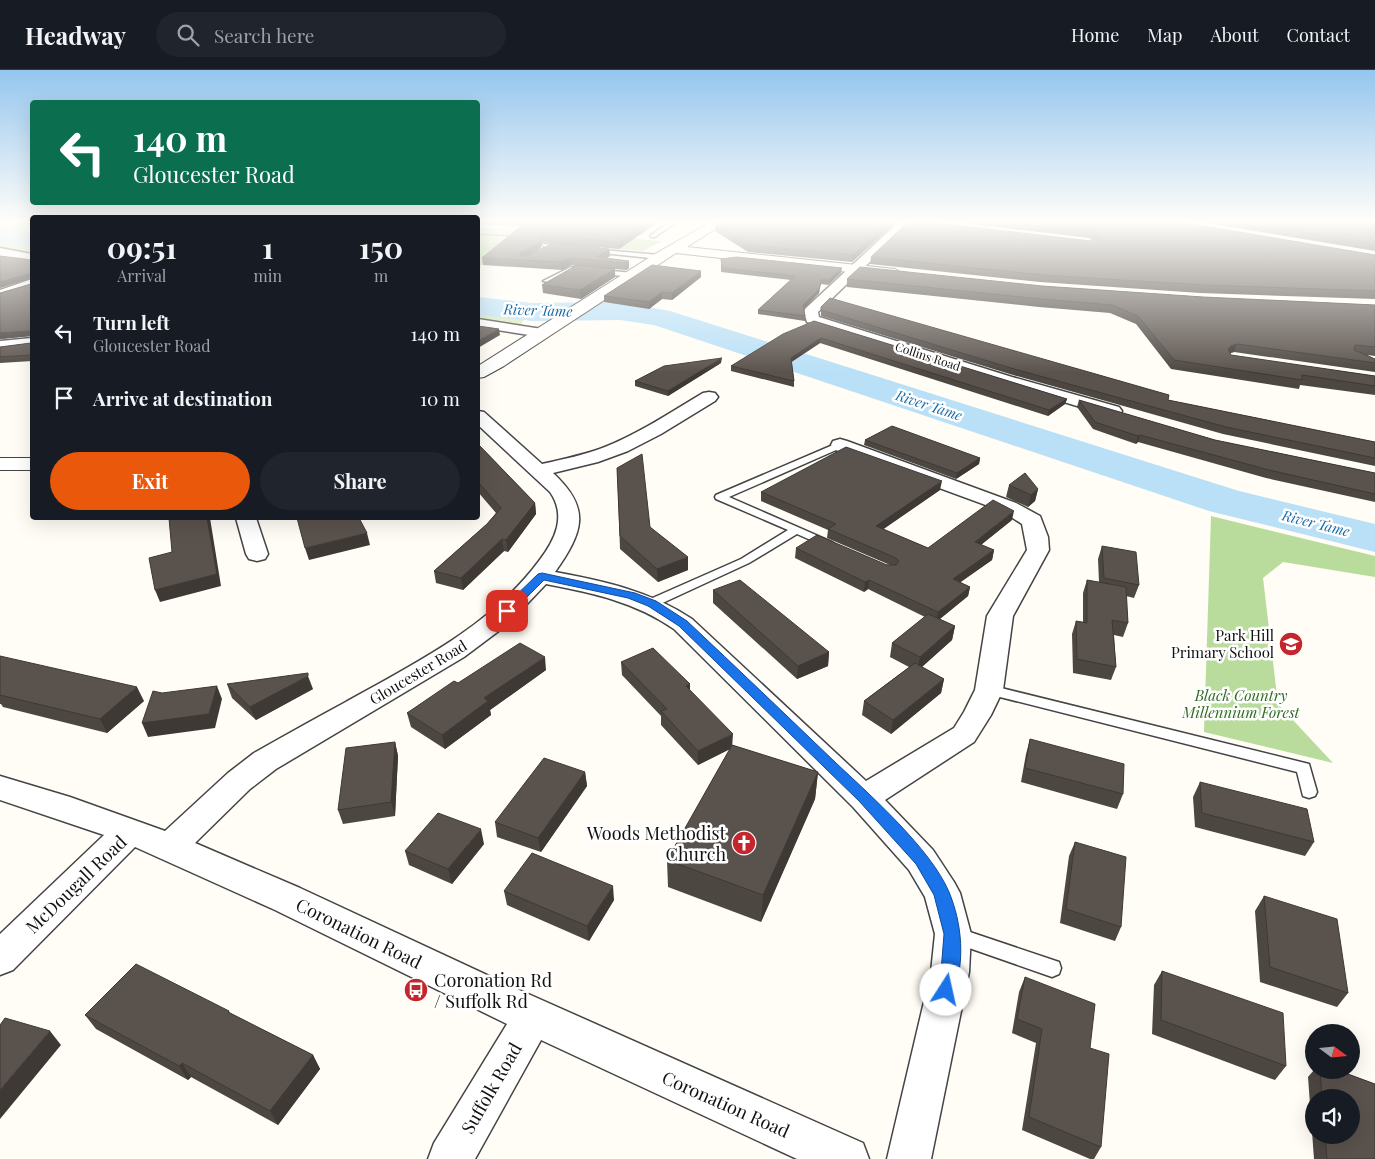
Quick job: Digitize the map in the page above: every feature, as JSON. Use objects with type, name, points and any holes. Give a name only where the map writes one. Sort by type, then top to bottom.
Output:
[{"type":"street","points":[[480,373],[639,271]]},
{"type":"street","name":"Collins Road","points":[[855,271],[811,311],[812,318],[1006,380],[1127,415]]},
{"type":"street","points":[[874,271],[905,274]]},
{"type":"street","points":[[0,294],[30,284]]},
{"type":"street","points":[[480,323],[542,333]]},
{"type":"street","points":[[0,346],[30,343]]},
{"type":"street","points":[[539,471],[602,455],[621,448],[709,397]]},
{"type":"street","name":"Gloucester Road","points":[[171,846],[239,781],[265,761],[452,654],[495,622],[542,576],[564,541],[569,524],[570,510],[557,488],[480,418]]},
{"type":"street","points":[[840,445],[1009,507],[1032,521],[1037,537],[1038,550],[1000,616],[989,690],[977,715],[964,735],[864,798]]},
{"type":"street","points":[[0,464],[30,464]]},
{"type":"street","points":[[247,520],[257,554]]},
{"type":"street","points":[[542,576],[631,595],[652,603],[683,624],[864,798],[921,860],[942,894],[953,934],[950,972],[910,1159]]},
{"type":"street","name":"Coronation Road","points":[[0,788],[171,846],[233,873],[533,1017],[847,1159]]},
{"type":"street","name":"McDougall Road","points":[[0,958],[130,832]]},
{"type":"street","name":"Suffolk Road","points":[[450,1159],[533,1017]]},
{"type":"lane","points":[[546,281],[567,271]]},
{"type":"lane","points":[[590,271],[633,275]]},
{"type":"lane","points":[[839,549],[720,497],[840,445]]},
{"type":"lane","points":[[652,603],[745,562],[796,530]]},
{"type":"lane","points":[[989,690],[1304,768],[1309,792]]},
{"type":"lane","points":[[953,934],[1052,968]]},
{"type":"green space","points":[[480,310],[526,316],[520,326],[480,320]]},
{"type":"green space","name":"Black Country Millennium Forest","points":[[1211,516],[1375,556],[1375,577],[1283,562],[1263,578],[1278,704],[1333,763],[1204,732]]},
{"type":"building","points":[[0,271],[30,271],[30,273],[0,282]]},
{"type":"building","points":[[567,271],[612,271],[580,290],[542,285]]},
{"type":"building","points":[[643,271],[701,271],[672,293],[662,292],[649,302],[604,296]]},
{"type":"building","points":[[748,271],[839,271],[829,280],[821,280],[819,289],[803,305],[805,316],[758,310],[795,276]]},
{"type":"building","points":[[856,271],[897,271],[1042,286],[1203,297],[1375,305],[1375,347],[1355,345],[1354,350],[1375,359],[1375,363],[1237,344],[1228,349],[1231,355],[1375,376],[1375,386],[1302,375],[1302,380],[1174,360],[1138,316],[1112,305],[847,279]]},
{"type":"building","points":[[1002,271],[1375,271],[1375,291],[1203,285]]},
{"type":"building","points":[[30,284],[30,332],[0,333],[0,293]]},
{"type":"building","points":[[830,298],[1169,395],[1168,400],[1375,442],[1375,458],[1226,427],[1014,369],[821,310],[821,307]]},
{"type":"building","points":[[814,321],[1067,399],[1049,410],[821,338],[791,358],[794,381],[731,366],[783,334]]},
{"type":"building","points":[[480,326],[499,329],[480,340]]},
{"type":"building","points":[[30,343],[30,355],[0,357],[0,347]]},
{"type":"building","points":[[722,358],[668,391],[635,381],[664,366]]},
{"type":"building","points":[[1079,400],[1215,440],[1375,473],[1375,494],[1269,470],[1138,436],[1095,422]]},
{"type":"building","points":[[892,426],[980,458],[957,473],[865,440]]},
{"type":"building","points":[[480,446],[535,503],[506,540],[502,539],[461,578],[434,571],[487,524],[501,508],[480,484]]},
{"type":"building","points":[[846,447],[942,481],[876,526],[928,548],[993,500],[1014,511],[975,542],[994,550],[953,579],[970,587],[938,612],[869,580],[865,582],[796,548],[817,535],[887,565],[896,565],[899,561],[896,558],[828,529],[836,524],[761,492]]},
{"type":"building","points":[[642,454],[650,527],[688,557],[657,569],[620,536],[617,468]]},
{"type":"building","points":[[1025,473],[1038,489],[1031,495],[1009,485]]},
{"type":"building","points":[[169,520],[207,520],[217,574],[155,590],[149,558],[172,552]]},
{"type":"building","points":[[298,520],[360,520],[367,533],[305,548]]},
{"type":"building","points":[[1102,546],[1136,552],[1139,585],[1104,578]]},
{"type":"building","points":[[740,580],[829,652],[798,666],[713,590]]},
{"type":"building","points":[[1087,580],[1126,587],[1128,623],[1112,620],[1116,667],[1077,659],[1076,621],[1087,623]]},
{"type":"building","points":[[928,614],[955,626],[920,657],[892,643]]},
{"type":"building","points":[[520,643],[545,657],[484,698],[488,701],[442,735],[407,713],[454,681],[458,683]]},
{"type":"building","points":[[653,648],[690,684],[686,686],[733,734],[698,751],[661,711],[667,709],[621,662]]},
{"type":"building","points":[[0,656],[137,687],[100,719],[0,695]]},
{"type":"building","points":[[915,663],[944,679],[893,720],[864,701]]},
{"type":"building","points":[[308,673],[308,676],[250,707],[227,684]]},
{"type":"building","points":[[217,686],[209,714],[142,723],[153,691],[162,693]]},
{"type":"building","points":[[1030,739],[1124,764],[1123,794],[1025,768]]},
{"type":"building","points":[[395,742],[391,802],[338,810],[346,748]]},
{"type":"building","name":"Woods Methodist Church","points":[[732,745],[818,772],[763,895],[667,860]]},
{"type":"building","points":[[544,758],[585,772],[538,838],[495,822]]},
{"type":"building","points":[[1200,782],[1307,809],[1314,842],[1202,813]]},
{"type":"building","points":[[438,813],[481,829],[448,869],[405,851]]},
{"type":"building","points":[[1075,842],[1126,857],[1121,927],[1066,909]]},
{"type":"building","points":[[532,853],[613,886],[587,926],[504,891]]},
{"type":"building","points":[[1264,896],[1337,919],[1348,993],[1270,967]]},
{"type":"building","points":[[136,964],[313,1055],[270,1111],[182,1063],[179,1066],[85,1015]]},
{"type":"building","points":[[1162,971],[1283,1013],[1286,1066],[1161,1020]]},
{"type":"building","points":[[1025,977],[1095,1004],[1090,1048],[1109,1054],[1101,1147],[1029,1117],[1042,1029],[1017,1019]]},
{"type":"building","points":[[5,1018],[50,1031],[0,1090],[0,1025]]},
{"type":"building","points":[[1360,1078],[1375,1084],[1375,1159],[1327,1159],[1326,1144],[1360,1144],[1360,1089],[1321,1089],[1321,1079]]},
{"type":"waterway","name":"River Tame","points":[[480,306],[532,312],[620,311],[659,317],[1225,501],[1375,538]]},
{"type":"place","name":"Park Hill Primary School","points":[[1291,644]]},
{"type":"place","name":"Woods Methodist Church","points":[[744,843]]},
{"type":"place","name":"Coronation Rd / Suffolk Rd","points":[[416,990]]},
{"type":"route","points":[[507,611],[542,576],[631,595],[652,603],[671,614],[683,624],[864,798],[921,860],[942,894],[953,934],[950,972],[946,990]]}]
